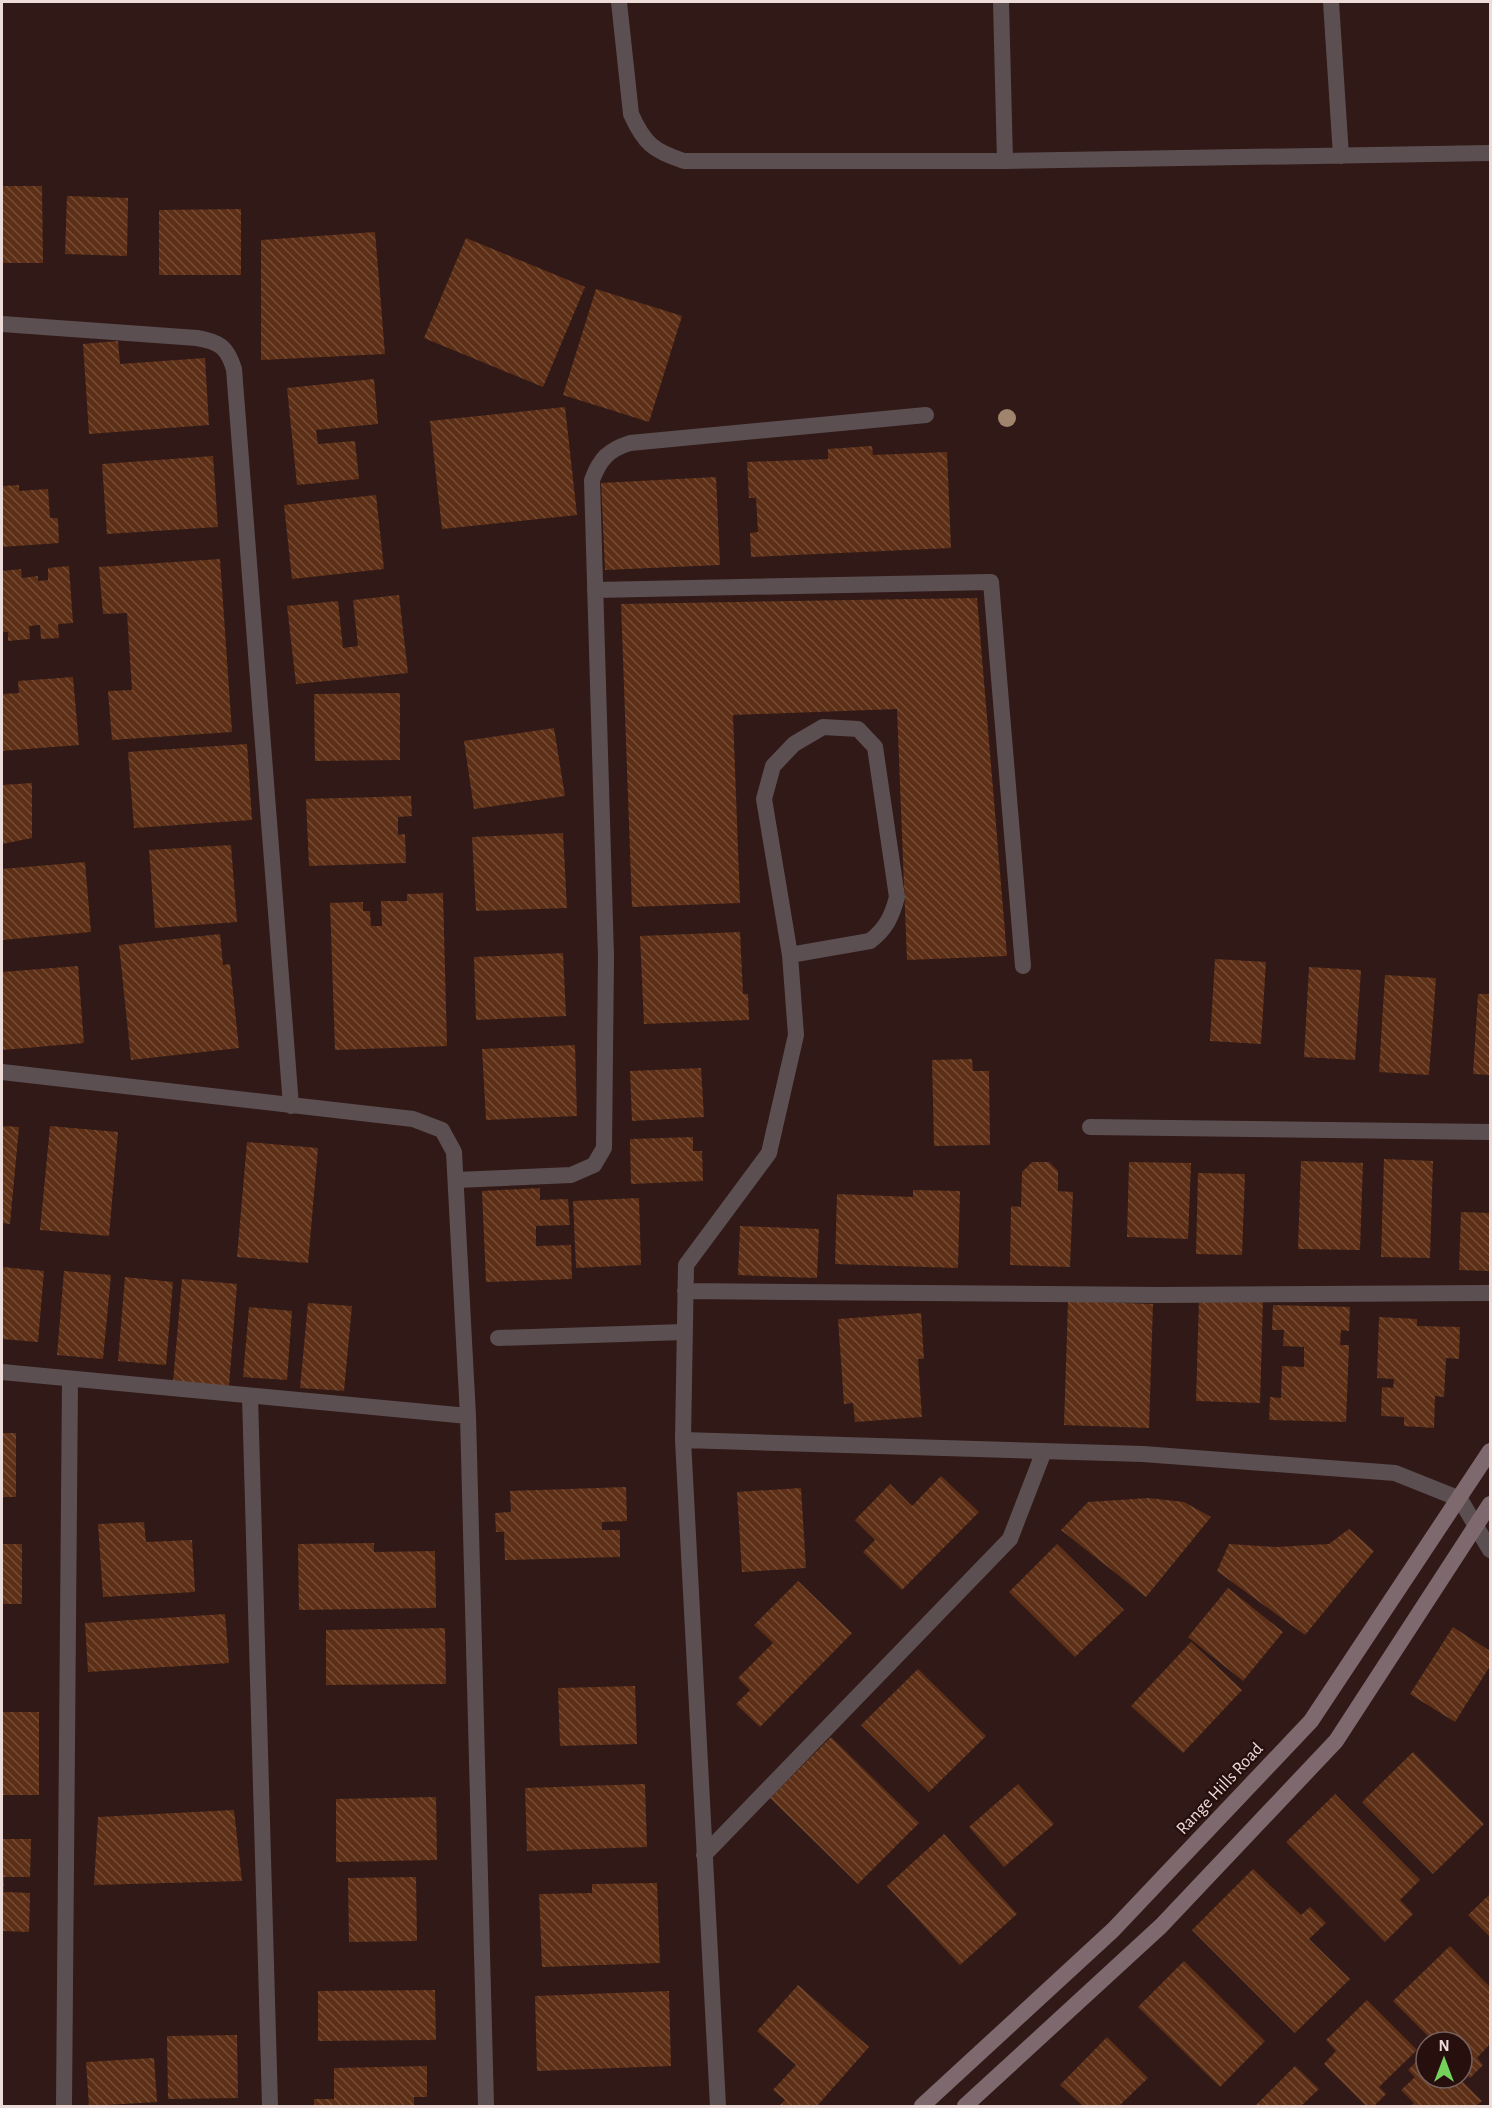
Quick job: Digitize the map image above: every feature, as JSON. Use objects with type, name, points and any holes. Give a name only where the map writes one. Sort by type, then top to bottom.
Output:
[{"type":"main road","name":"Range Hills Road","points":[[922,2106],[1113,1930],[1311,1721],[1491,1450]]},
{"type":"main road","points":[[965,2106],[1161,1926],[1336,1742],[1491,1504]]},
{"type":"street","points":[[620,2],[631,114],[639,131],[651,147],[665,155],[684,160],[1005,161],[1491,153]]},
{"type":"street","points":[[1001,2],[1005,161]]},
{"type":"street","points":[[1331,2],[1341,156]]},
{"type":"street","points":[[2,324],[197,338],[222,345],[230,357],[235,381],[291,1106]]},
{"type":"street","points":[[456,1180],[571,1175],[594,1164],[604,1148],[606,957],[592,480],[597,467],[615,448],[630,443],[926,415]]},
{"type":"street","points":[[595,590],[991,582],[1023,966]]},
{"type":"street","points":[[718,2106],[683,1440],[686,1265],[769,1154],[796,1035],[790,955],[764,799],[773,766],[794,744],[823,727],[858,729],[874,747],[897,897],[893,911],[880,933],[870,941],[790,955]]},
{"type":"street","points":[[2,1072],[413,1119],[442,1130],[454,1152],[468,1416],[486,2106]]},
{"type":"street","points":[[1090,1127],[1491,1132]]},
{"type":"street","points":[[685,1291],[1158,1295],[1491,1293]]},
{"type":"street","points":[[498,1338],[684,1332]]},
{"type":"street","points":[[2,1372],[468,1416]]},
{"type":"street","points":[[64,2106],[70,1380]]},
{"type":"street","points":[[250,1396],[270,2106]]},
{"type":"street","points":[[683,1440],[1143,1454],[1395,1473],[1460,1499],[1491,1550]]},
{"type":"street","points":[[704,1855],[1010,1539],[1044,1451]]},
{"type":"building","points":[[2,186],[42,186],[43,263],[2,263]]},
{"type":"building","points":[[67,196],[128,198],[127,256],[65,254]]},
{"type":"building","points":[[241,209],[241,275],[159,275],[159,210]]},
{"type":"building","points":[[375,232],[385,354],[261,360],[261,240]]},
{"type":"building","points":[[466,238],[585,287],[543,387],[424,338]]},
{"type":"building","points":[[596,289],[682,316],[649,422],[563,395]]},
{"type":"building","points":[[118,341],[120,364],[205,358],[209,425],[89,434],[83,344]]},
{"type":"building","points":[[374,379],[378,424],[316,430],[318,444],[355,441],[359,479],[297,485],[287,388]]},
{"type":"building","points":[[565,407],[577,515],[442,529],[430,421]]},
{"type":"building","points":[[872,446],[873,455],[947,452],[951,548],[751,557],[750,533],[758,532],[756,498],[749,498],[747,462],[828,459],[828,449]]},
{"type":"building","points":[[213,456],[218,527],[107,534],[102,464]]},
{"type":"building","points":[[716,477],[720,565],[605,570],[601,483]]},
{"type":"building","points":[[19,485],[19,491],[48,489],[50,518],[58,518],[59,543],[2,547],[2,486]]},
{"type":"building","points":[[376,495],[384,569],[292,579],[284,505]]},
{"type":"building","points":[[220,559],[232,732],[112,740],[108,691],[132,690],[127,613],[103,614],[99,567]]},
{"type":"building","points":[[69,566],[73,623],[58,624],[59,638],[41,639],[40,625],[29,626],[30,639],[8,641],[8,632],[2,632],[2,571],[21,569],[22,578],[38,576],[38,581],[48,580],[48,568]]},
{"type":"building","points":[[399,595],[408,673],[296,684],[287,606],[338,601],[343,648],[358,646],[353,600]]},
{"type":"building","points":[[977,598],[1007,956],[907,960],[897,709],[733,715],[740,903],[632,907],[621,604]]},
{"type":"building","points":[[73,677],[79,745],[2,751],[2,694],[19,693],[18,681]]},
{"type":"building","points":[[400,693],[400,760],[315,761],[314,694]]},
{"type":"building","points":[[554,728],[565,796],[474,809],[464,741]]},
{"type":"building","points":[[247,744],[252,820],[134,828],[128,752]]},
{"type":"building","points":[[32,783],[32,838],[2,844],[2,785]]},
{"type":"building","points":[[411,796],[412,816],[398,817],[398,835],[405,834],[406,863],[309,866],[306,799]]},
{"type":"building","points":[[563,833],[567,908],[476,911],[472,837]]},
{"type":"building","points":[[231,845],[237,922],[155,928],[149,850]]},
{"type":"building","points":[[85,862],[91,932],[2,940],[2,869]]},
{"type":"building","points":[[443,893],[447,1046],[335,1050],[330,903],[363,902],[363,911],[370,911],[371,926],[382,926],[381,901],[407,901],[407,894]]},
{"type":"building","points":[[740,932],[743,994],[748,994],[749,1020],[644,1024],[640,936]]},
{"type":"building","points":[[220,934],[223,965],[230,964],[239,1048],[131,1060],[119,945]]},
{"type":"building","points":[[563,953],[566,1016],[476,1020],[474,957]]},
{"type":"building","points":[[1215,959],[1266,962],[1261,1044],[1210,1041]]},
{"type":"building","points":[[78,966],[84,1043],[2,1050],[2,972]]},
{"type":"building","points":[[1309,967],[1361,970],[1355,1060],[1304,1057]]},
{"type":"building","points":[[1385,975],[1436,978],[1429,1075],[1379,1072]]},
{"type":"building","points":[[1478,994],[1490,994],[1490,1075],[1473,1074]]},
{"type":"building","points":[[575,1045],[577,1116],[486,1120],[482,1049]]},
{"type":"building","points":[[972,1059],[973,1071],[989,1071],[990,1145],[934,1146],[932,1060]]},
{"type":"building","points":[[701,1068],[704,1117],[632,1121],[630,1071]]},
{"type":"building","points":[[2,1126],[19,1127],[10,1224],[2,1223]]},
{"type":"building","points":[[50,1126],[118,1132],[109,1236],[40,1230]]},
{"type":"building","points":[[693,1137],[693,1151],[702,1151],[703,1181],[631,1184],[630,1139]]},
{"type":"building","points":[[247,1142],[318,1148],[308,1263],[237,1257]]},
{"type":"building","points":[[1384,1159],[1433,1161],[1430,1258],[1381,1257]]},
{"type":"building","points":[[1301,1161],[1363,1163],[1360,1250],[1298,1249]]},
{"type":"building","points":[[1032,1162],[1049,1162],[1058,1171],[1058,1191],[1073,1192],[1070,1267],[1010,1265],[1011,1206],[1021,1207],[1022,1172]]},
{"type":"building","points":[[1129,1162],[1191,1163],[1188,1239],[1127,1237]]},
{"type":"building","points":[[1198,1173],[1245,1174],[1242,1255],[1196,1254]]},
{"type":"building","points":[[540,1188],[540,1200],[568,1199],[570,1225],[536,1226],[536,1246],[571,1245],[572,1279],[486,1282],[482,1191]]},
{"type":"building","points":[[913,1190],[960,1191],[958,1268],[835,1264],[837,1194],[913,1197]]},
{"type":"building","points":[[639,1198],[641,1265],[576,1268],[573,1201]]},
{"type":"building","points":[[1461,1212],[1490,1213],[1490,1271],[1459,1270]]},
{"type":"building","points":[[740,1226],[819,1229],[817,1278],[738,1275]]},
{"type":"building","points":[[3,1267],[44,1271],[38,1342],[2,1339]]},
{"type":"building","points":[[64,1271],[111,1275],[103,1359],[57,1355]]},
{"type":"building","points":[[125,1277],[173,1282],[166,1365],[118,1361]]},
{"type":"building","points":[[182,1279],[237,1284],[229,1386],[173,1382]]},
{"type":"building","points":[[1199,1298],[1263,1300],[1260,1403],[1196,1401]]},
{"type":"building","points":[[1068,1301],[1153,1304],[1149,1428],[1064,1425]]},
{"type":"building","points":[[308,1303],[352,1306],[344,1391],[300,1388]]},
{"type":"building","points":[[1273,1305],[1350,1307],[1349,1331],[1341,1330],[1340,1345],[1349,1345],[1346,1422],[1269,1420],[1270,1397],[1281,1398],[1282,1366],[1304,1367],[1304,1347],[1283,1346],[1284,1330],[1272,1330]]},
{"type":"building","points":[[249,1307],[292,1311],[287,1380],[243,1377]]},
{"type":"building","points":[[921,1313],[924,1359],[918,1359],[922,1417],[855,1422],[853,1403],[844,1404],[838,1319]]},
{"type":"building","points":[[1379,1317],[1417,1319],[1417,1326],[1460,1327],[1459,1359],[1446,1358],[1444,1397],[1435,1396],[1434,1428],[1404,1426],[1404,1417],[1381,1416],[1382,1387],[1393,1388],[1394,1379],[1377,1378]]},
{"type":"building","points":[[2,1433],[16,1433],[16,1497],[2,1497]]},
{"type":"building","points":[[941,1476],[979,1512],[902,1590],[863,1552],[875,1540],[855,1520],[890,1484],[912,1506]]},
{"type":"building","points":[[626,1487],[627,1521],[602,1522],[602,1530],[620,1530],[620,1557],[505,1560],[504,1532],[496,1532],[495,1513],[511,1512],[510,1491]]},
{"type":"building","points":[[801,1488],[806,1568],[742,1572],[737,1492]]},
{"type":"building","points":[[1149,1498],[1184,1502],[1211,1517],[1146,1597],[1061,1530],[1088,1502]]},
{"type":"building","points":[[144,1522],[146,1542],[192,1540],[195,1592],[103,1597],[98,1524]]},
{"type":"building","points":[[1349,1529],[1374,1551],[1305,1635],[1217,1571],[1229,1544],[1276,1547],[1329,1544]]},
{"type":"building","points":[[374,1543],[374,1552],[435,1551],[436,1608],[299,1610],[298,1544]]},
{"type":"building","points":[[2,1544],[22,1544],[22,1604],[2,1604]]},
{"type":"building","points":[[1057,1544],[1124,1610],[1075,1657],[1009,1592]]},
{"type":"building","points":[[798,1581],[852,1633],[760,1727],[736,1704],[750,1690],[738,1678],[773,1643],[754,1625]]},
{"type":"building","points":[[1228,1588],[1283,1632],[1243,1681],[1188,1637]]},
{"type":"building","points":[[225,1614],[229,1663],[88,1672],[85,1623]]},
{"type":"building","points":[[1453,1627],[1490,1651],[1490,1666],[1455,1722],[1410,1694]]},
{"type":"building","points":[[445,1628],[446,1684],[326,1685],[326,1630]]},
{"type":"building","points":[[1191,1642],[1242,1690],[1183,1753],[1131,1706]]},
{"type":"building","points":[[918,1669],[986,1736],[929,1792],[861,1725]]},
{"type":"building","points":[[635,1686],[637,1744],[560,1746],[558,1688]]},
{"type":"building","points":[[2,1712],[39,1712],[39,1795],[2,1795]]},
{"type":"building","points":[[831,1737],[919,1823],[858,1884],[770,1798]]},
{"type":"building","points":[[1413,1752],[1484,1824],[1433,1874],[1362,1802]]},
{"type":"building","points":[[645,1784],[647,1847],[527,1851],[525,1788]]},
{"type":"building","points":[[1018,1784],[1054,1824],[1004,1867],[969,1827]]},
{"type":"building","points":[[1335,1794],[1420,1880],[1400,1900],[1413,1914],[1385,1942],[1286,1842]]},
{"type":"building","points":[[436,1797],[437,1860],[336,1862],[336,1799]]},
{"type":"building","points":[[234,1810],[242,1881],[94,1885],[98,1817]]},
{"type":"building","points":[[944,1834],[1017,1914],[960,1965],[887,1886]]},
{"type":"building","points":[[2,1839],[31,1839],[30,1877],[4,1877],[4,1892],[30,1893],[29,1932],[2,1931]]},
{"type":"building","points":[[1253,1869],[1301,1915],[1310,1907],[1326,1923],[1309,1939],[1350,1979],[1295,2033],[1192,1930]]},
{"type":"building","points":[[416,1877],[417,1941],[349,1942],[348,1878]]},
{"type":"building","points":[[657,1883],[660,1963],[542,1967],[539,1894],[592,1893],[592,1884]]},
{"type":"building","points":[[1490,1894],[1490,1937],[1468,1915]]},
{"type":"building","points":[[1450,1946],[1490,1987],[1490,2044],[1477,2058],[1483,2065],[1474,2074],[1474,2030],[1422,2030],[1393,2001]]},
{"type":"building","points":[[1184,1961],[1265,2041],[1220,2087],[1138,2007]]},
{"type":"building","points":[[798,1985],[869,2047],[817,2106],[779,2106],[785,2100],[773,2090],[796,2065],[757,2031]]},
{"type":"building","points":[[435,1990],[436,2040],[318,2041],[318,1991]]},
{"type":"building","points":[[669,1991],[671,2066],[537,2071],[535,1996]]},
{"type":"building","points":[[1367,2000],[1414,2047],[1414,2053],[1379,2087],[1386,2094],[1374,2106],[1366,2106],[1324,2064],[1336,2051],[1326,2040]]},
{"type":"building","points":[[237,2035],[238,2098],[168,2099],[167,2036]]},
{"type":"building","points":[[1107,2037],[1148,2078],[1119,2106],[1083,2106],[1060,2085]]},
{"type":"building","points":[[154,2058],[157,2102],[89,2106],[86,2062]]},
{"type":"building","points":[[1414,2064],[1414,2076],[1408,2070]]},
{"type":"building","points":[[427,2066],[427,2097],[414,2097],[414,2106],[314,2106],[314,2099],[334,2099],[334,2068]]},
{"type":"building","points":[[1295,2066],[1319,2089],[1301,2106],[1255,2106]]},
{"type":"building","points":[[1414,2078],[1414,2090],[1471,2090],[1482,2101],[1476,2106],[1411,2106],[1414,2103],[1401,2090]]}]
